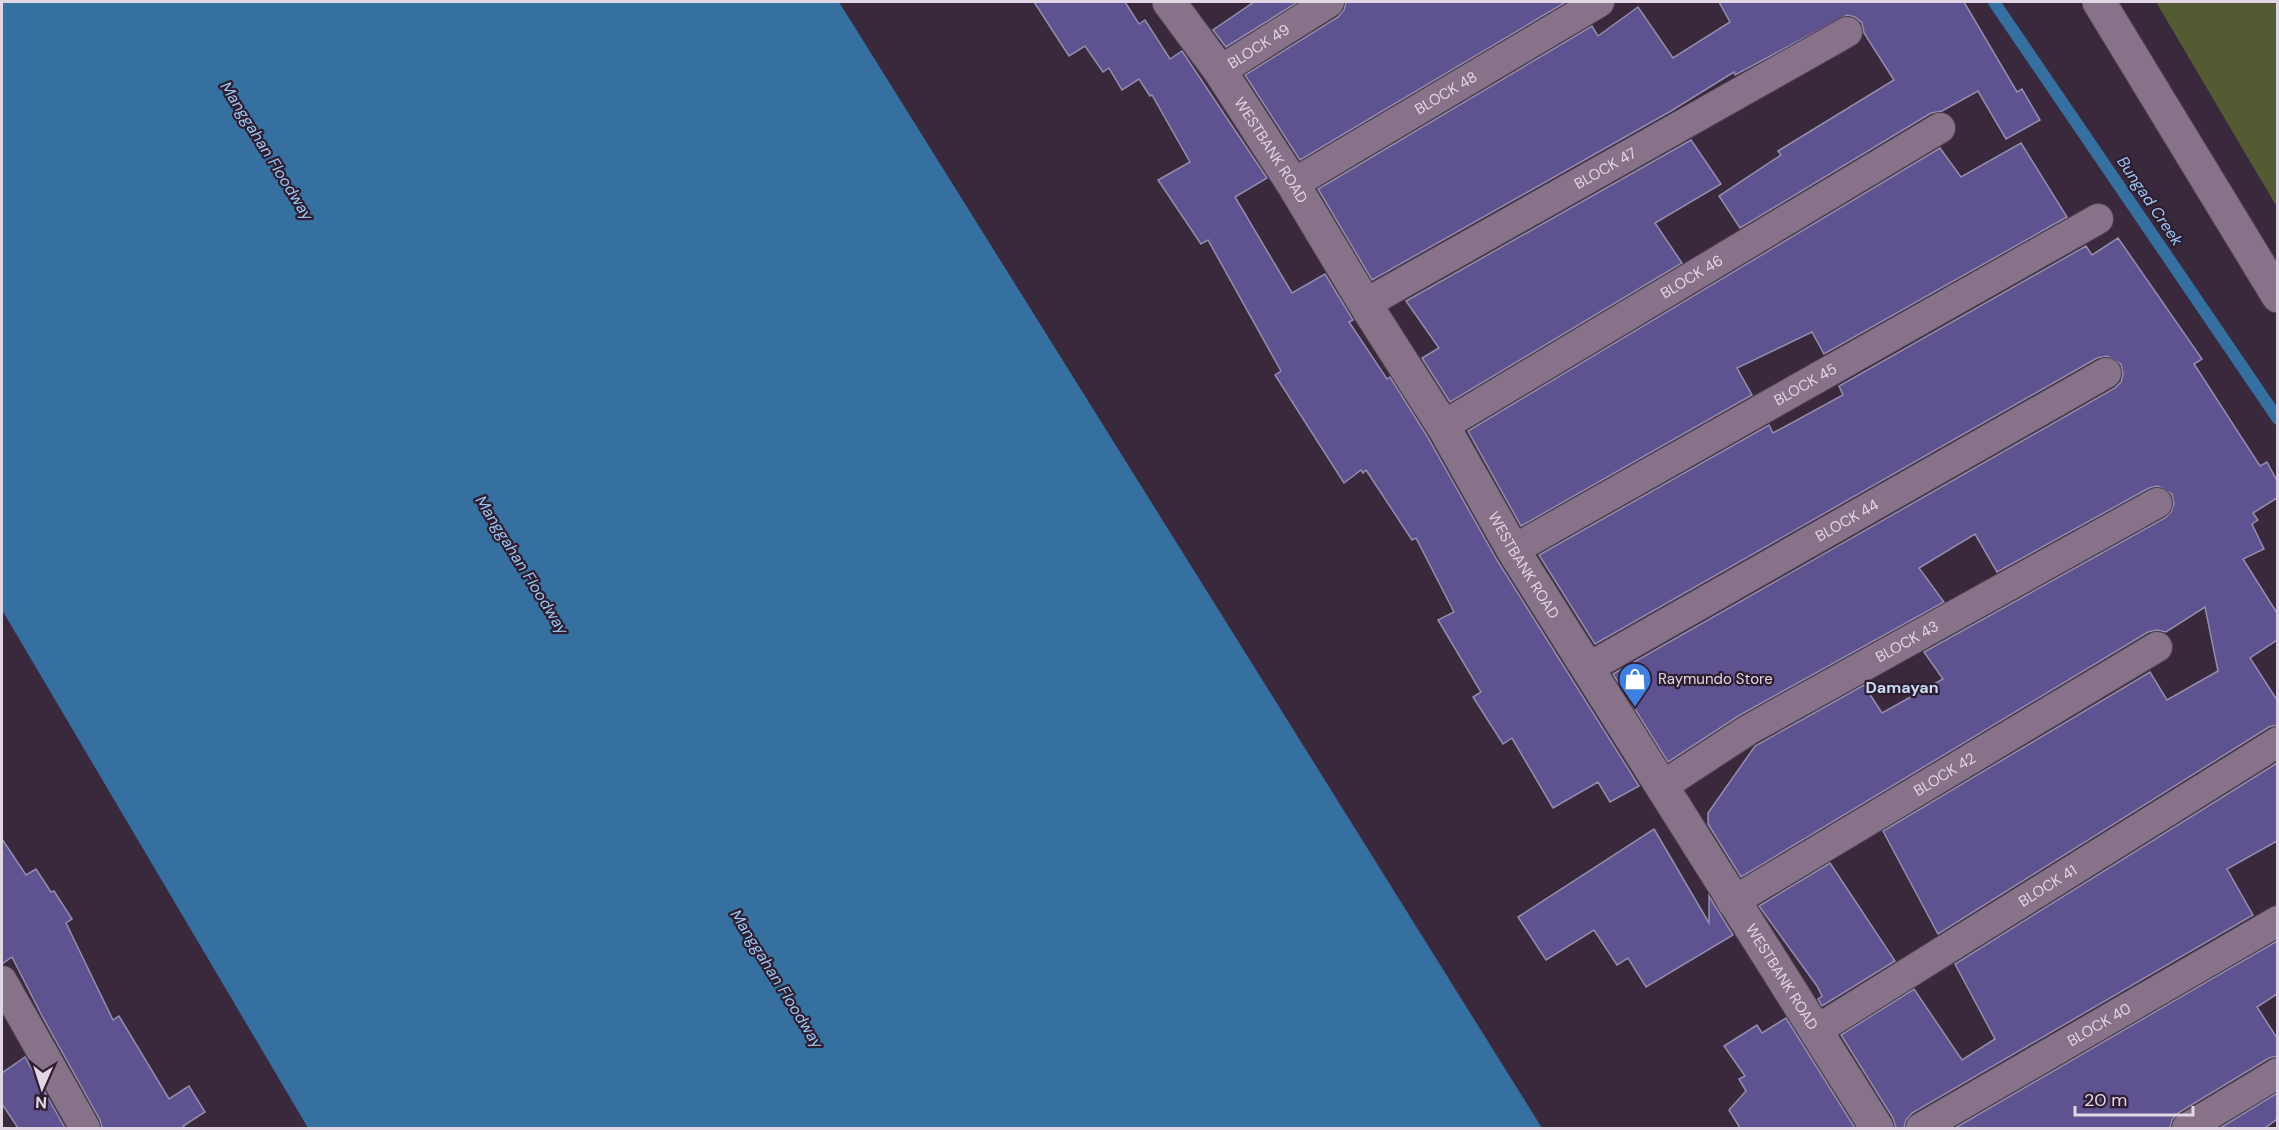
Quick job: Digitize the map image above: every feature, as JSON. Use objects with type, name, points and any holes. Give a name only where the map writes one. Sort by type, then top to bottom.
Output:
[{"type":"street","name":"WESTBANK ROAD","points":[[1169,2],[1220,71],[1293,184],[1365,304],[1443,426],[1513,550],[1732,902],[1817,1030],[1877,1128]]},
{"type":"street","name":"BLOCK 49","points":[[1220,71],[1329,2]]},
{"type":"street","name":"BLOCK 48","points":[[1293,184],[1599,2]]},
{"type":"street","points":[[2099,2],[2277,296]]},
{"type":"street","name":"BLOCK 47","points":[[1365,304],[1846,32]]},
{"type":"street","name":"BLOCK 46","points":[[1443,426],[1940,128]]},
{"type":"street","name":"BLOCK 45","points":[[1513,550],[2098,219]]},
{"type":"street","name":"BLOCK 44","points":[[1588,668],[2106,373]]},
{"type":"street","name":"BLOCK 43","points":[[1661,787],[1748,730],[2157,503]]},
{"type":"street","name":"BLOCK 42","points":[[1732,902],[2157,647]]},
{"type":"street","name":"BLOCK 41","points":[[1817,1030],[2277,742]]},
{"type":"street","name":"BLOCK 40","points":[[1921,1128],[2277,921]]},
{"type":"street","points":[[4,990],[85,1128]]},
{"type":"street","points":[[2187,1128],[2277,1073]]},
{"type":"green space","points":[[2156,2],[2277,2],[2277,207]]},
{"type":"water","name":"Manggahan Floodway","points":[[2,2],[839,2],[1542,1128],[308,1128],[2,610]]},
{"type":"building","points":[[1034,2],[1125,2],[1139,24],[1145,20],[1170,59],[1182,51],[1267,178],[1235,197],[1292,293],[1325,274],[1353,320],[1349,322],[1387,379],[1390,377],[1427,436],[1497,560],[1639,786],[1610,802],[1598,782],[1553,808],[1512,738],[1503,744],[1473,697],[1481,692],[1438,620],[1454,612],[1416,538],[1412,540],[1366,470],[1363,473],[1361,470],[1344,483],[1275,375],[1281,371],[1208,240],[1201,244],[1158,180],[1190,162],[1152,95],[1150,96],[1139,79],[1122,90],[1109,68],[1103,72],[1085,46],[1069,56]]},
{"type":"building","points":[[1254,2],[1298,2],[1226,47],[1213,30]]},
{"type":"building","points":[[1346,2],[1566,2],[1300,160],[1245,75],[1338,17],[1344,10]]},
{"type":"building","points":[[1719,2],[1964,2],[2017,92],[2022,89],[2040,120],[2006,139],[1978,91],[1942,111],[1931,113],[1740,228],[1719,196],[1781,155],[1778,151],[1894,80],[1864,33],[1862,23],[1855,17],[1847,15],[1735,75],[1734,72],[1671,111],[1372,280],[1318,189],[1592,26],[1598,36],[1638,7],[1673,58],[1730,22]]},
{"type":"building","points":[[1691,140],[1721,184],[1655,223],[1682,263],[1450,402],[1422,358],[1439,348],[1406,301]]},
{"type":"building","points":[[2021,143],[2067,217],[1824,354],[1812,332],[1737,368],[1752,395],[1521,526],[1468,431],[1940,148],[1961,177]]},
{"type":"building","points":[[2118,238],[2202,359],[2194,364],[2260,466],[2267,462],[2277,481],[2277,498],[2253,513],[2258,520],[2252,524],[2264,549],[2243,559],[2277,613],[2277,640],[2250,658],[2277,700],[2277,725],[2269,727],[1938,934],[1883,831],[2150,672],[2167,700],[2218,671],[2205,607],[2166,632],[2157,630],[2148,632],[1741,877],[1708,824],[1708,813],[1755,746],[1864,685],[1882,713],[1943,679],[1924,652],[2165,518],[2171,512],[2174,504],[2172,494],[2158,486],[2149,488],[1997,572],[1975,534],[1919,568],[1944,602],[1740,715],[1668,762],[1613,674],[2115,388],[2121,382],[2123,374],[2121,364],[2107,356],[2097,358],[1595,644],[1539,555],[1769,425],[1773,433],[1843,395],[1839,386],[2086,246],[2092,255]]},
{"type":"building","points":[[2277,763],[2277,841],[2227,869],[2253,915],[1912,1113],[1906,1120],[1904,1128],[1896,1128],[1893,1118],[1841,1035],[1914,989],[1962,1060],[1995,1039],[1955,964]]},
{"type":"building","points":[[1654,829],[1709,923],[1709,896],[1733,935],[1646,987],[1628,958],[1617,965],[1594,930],[1546,960],[1518,917]]},
{"type":"building","points":[[2,839],[26,875],[36,869],[72,919],[66,923],[113,1020],[119,1016],[169,1099],[189,1086],[205,1112],[183,1126],[185,1128],[102,1128],[100,1120],[12,957],[2,964]]},
{"type":"building","points":[[1830,863],[1895,961],[1822,1006],[1818,999],[1822,996],[1817,986],[1759,906]]},
{"type":"building","points":[[2277,941],[2277,994],[2257,1007],[2277,1038],[2277,1056],[2269,1058],[2178,1113],[2172,1120],[2170,1128],[1955,1128]]},
{"type":"building","points":[[1786,1018],[1855,1128],[1740,1128],[1729,1110],[1746,1091],[1739,1079],[1745,1076],[1724,1046],[1757,1025],[1762,1033]]},
{"type":"building","points":[[25,1057],[65,1128],[18,1128],[2,1104],[2,1073]]},
{"type":"building","points":[[2277,1093],[2277,1119],[2265,1128],[2220,1128]]},
{"type":"waterway","name":"Bungad Creek","points":[[1994,2],[2278,419]]},
{"type":"place","name":"Raymundo Store","points":[[1635,708]]},
{"type":"district","name":"Damayan","points":[[1902,687]]}]
